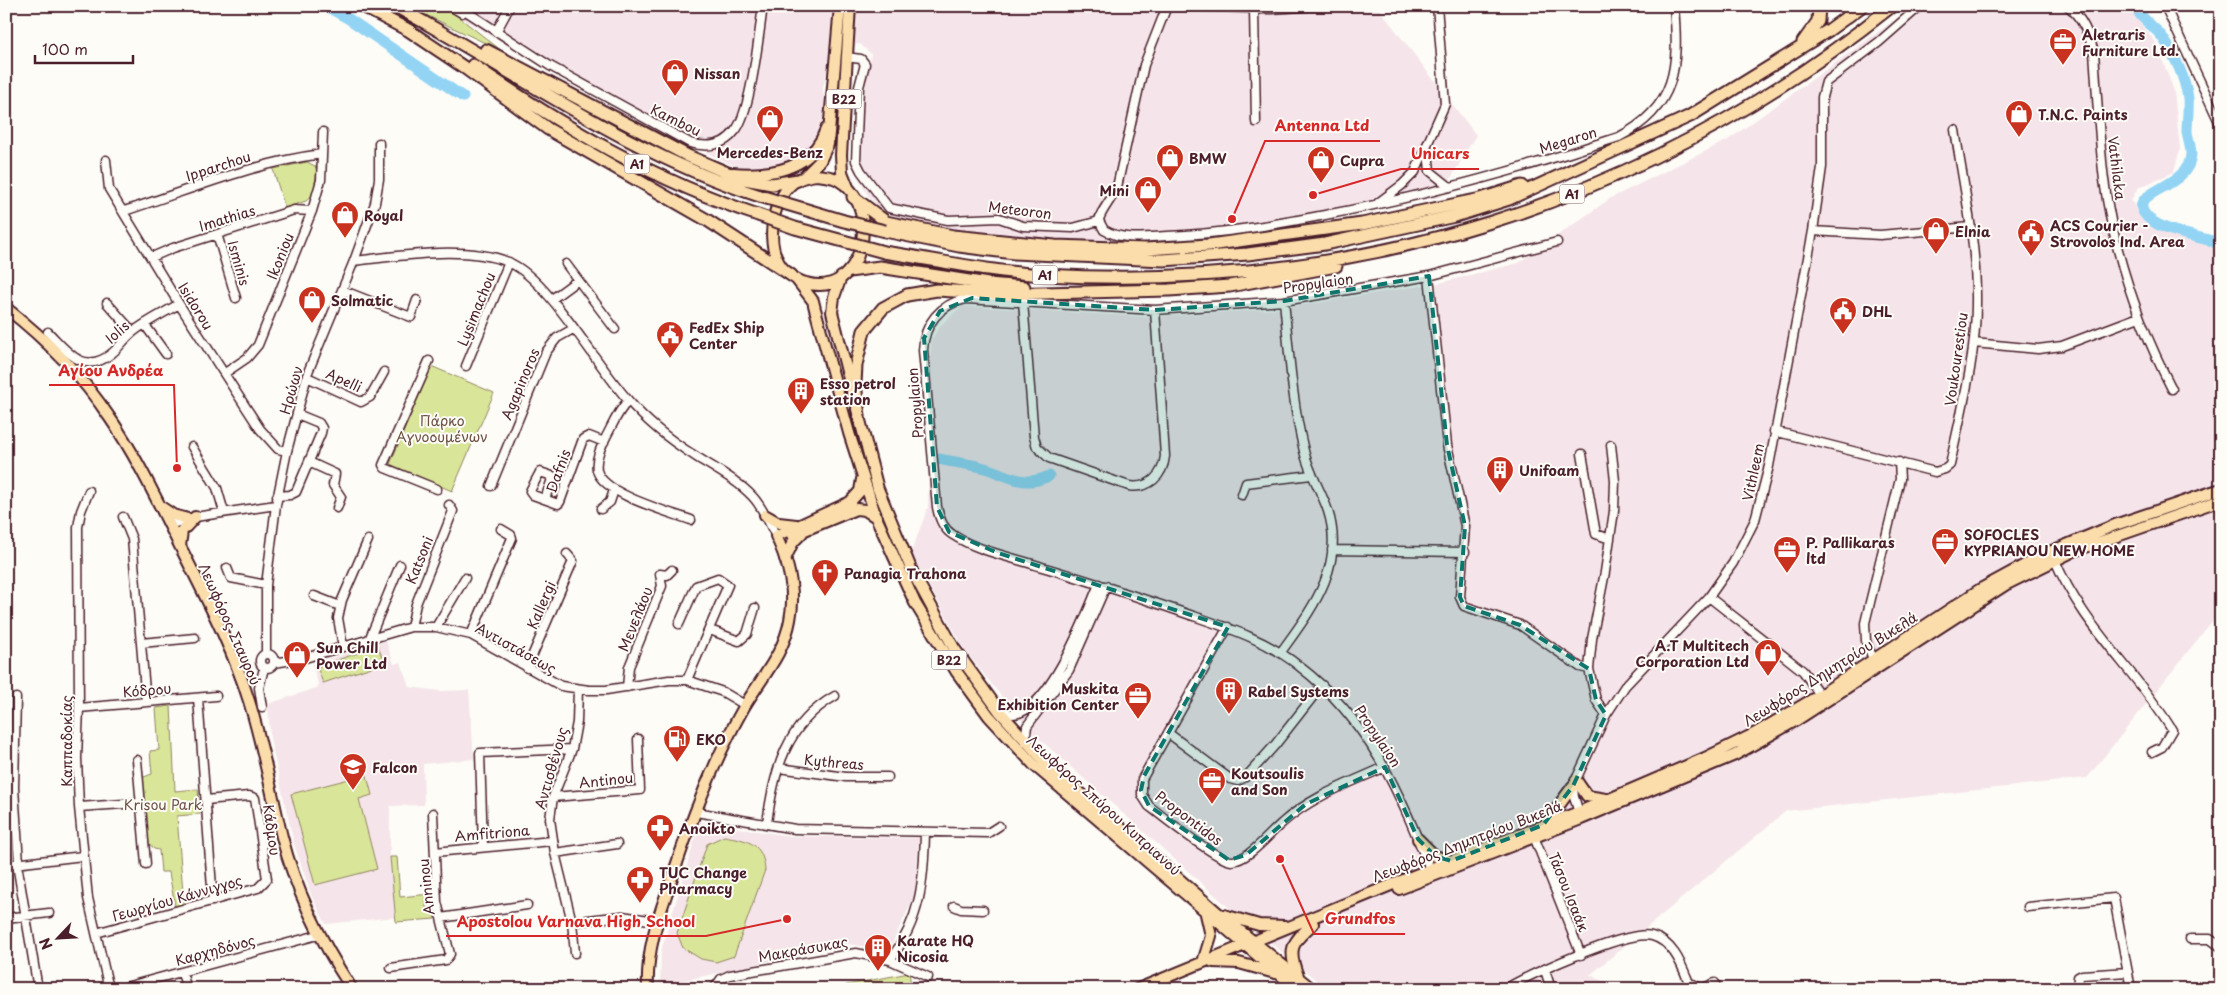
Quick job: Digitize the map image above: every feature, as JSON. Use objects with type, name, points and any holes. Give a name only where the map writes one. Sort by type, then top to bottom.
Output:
[{"type":"highway","name":"A1","points":[[362,6],[450,52],[522,99],[616,153],[686,188],[795,228],[884,252],[1008,272],[1083,277],[1161,278],[1252,271],[1305,264],[1429,241],[1506,219],[1604,182],[1710,130],[1790,82],[1838,49],[1892,6]]},
{"type":"highway","name":"A1","points":[[395,6],[617,134],[705,176],[760,196],[844,222],[959,246],[1014,253],[1163,260],[1277,250],[1338,241],[1492,206],[1690,116],[1793,52],[1862,6]]},
{"type":"highway","points":[[1793,52],[1813,30],[1818,21],[1819,6]]},
{"type":"highway","points":[[1838,49],[1891,16],[1902,6]]},
{"type":"highway","points":[[432,26],[482,48],[688,156],[725,172],[744,179],[772,184],[800,179]]},
{"type":"highway","points":[[405,28],[465,68],[548,129],[707,220],[794,277]]},
{"type":"highway","points":[[1237,241],[1362,224],[1481,199],[1595,160]]},
{"type":"highway","points":[[851,194],[877,216],[894,225],[987,240],[1055,246],[1146,249],[1298,238],[1399,228]]},
{"type":"highway","points":[[858,416],[855,384],[860,343],[873,319],[894,301],[919,291],[937,290],[1003,294],[1086,291],[1143,292],[1230,286],[1294,276],[1348,264],[1429,241]]},
{"type":"highway","points":[[845,274],[867,267],[880,267],[988,284],[1086,291]]},
{"type":"main road","name":"B22","points":[[794,277],[779,264],[775,250],[773,222],[782,197],[815,167],[825,153],[832,114],[840,6]]},
{"type":"main road","name":"B22","points":[[845,274],[857,260],[863,239],[862,220],[842,172],[840,154],[850,6]]},
{"type":"main road","points":[[725,172],[775,172],[796,166],[809,157],[819,145],[832,114]]},
{"type":"main road","points":[[800,179],[816,175],[832,177],[838,180],[851,194]]},
{"type":"main road","points":[[794,277],[810,284],[822,285],[845,274]]},
{"type":"main road","name":"Λεωφόρος Σπύρου Κυπριανού","points":[[845,274],[832,304],[834,321],[878,489],[912,571],[954,648],[989,697],[1025,742],[1045,762],[1218,913],[1281,975],[1312,989]]},
{"type":"main road","name":"Λεωφόρος Σπύρου Κυπριανού","points":[[794,277],[813,301],[862,478],[876,517],[925,623],[956,671],[989,716],[1035,766],[1206,914],[1251,945],[1298,984]]},
{"type":"main road","name":"Λεωφόρος Σταυρού","points":[[6,308],[47,343],[83,381],[111,418],[169,525],[241,676],[270,778],[282,838],[298,886],[318,935],[352,989]]},
{"type":"main road","name":"Λεωφόρος Σταυρού","points":[[6,316],[31,330]]},
{"type":"main road","points":[[648,989],[649,952],[656,921],[715,761],[745,705],[778,654],[787,634],[793,595],[785,559],[777,539],[855,499],[860,491],[862,478]]},
{"type":"main road","name":"Λεωφόρος Δημητρίου Βικελά","points":[[1251,945],[1313,924],[1432,872],[1451,861],[1532,834],[1543,825],[1580,815],[1608,799],[1713,754],[1754,734],[1820,695],[1979,590],[2047,552],[2115,525],[2221,489]]},
{"type":"main road","name":"Λεωφόρος Δημητρίου Βικελά","points":[[1251,945],[1291,926],[1580,815],[1693,774],[1763,741],[2006,585],[2055,560],[2118,534],[2221,500]]},
{"type":"main road","points":[[158,504],[169,513],[191,518],[182,531],[180,548]]},
{"type":"main road","points":[[765,515],[779,523],[803,527],[856,509],[865,510],[876,517]]},
{"type":"main road","points":[[785,559],[803,527]]},
{"type":"main road","points":[[1543,825],[1553,815],[1574,783],[1587,796],[1608,799]]},
{"type":"main road","points":[[1418,839],[1435,856],[1451,861]]},
{"type":"main road","points":[[1218,913],[1260,925],[1291,926]]},
{"type":"main road","points":[[1206,914],[1211,936],[1208,962]]},
{"type":"main road","points":[[1298,984],[1292,962],[1292,948],[1297,939],[1313,924]]},
{"type":"main road","points":[[1138,989],[1251,945]]},
{"type":"main road","points":[[1208,962],[1239,963],[1281,975]]},
{"type":"street","name":"Kambou","points":[[450,6],[485,28],[496,32]]},
{"type":"street","name":"Kambou","points":[[458,6],[550,66],[681,138],[697,145],[709,146],[727,139],[740,123],[754,61],[763,6]]},
{"type":"street","points":[[496,32],[510,6]]},
{"type":"street","points":[[1099,221],[1100,215],[1110,203],[1117,187],[1144,65],[1167,6]]},
{"type":"street","points":[[1182,6],[1254,9],[1316,6]]},
{"type":"street","points":[[1374,205],[1411,177],[1429,144],[1445,99],[1437,6]]},
{"type":"street","name":"Megaron","points":[[1099,221],[1104,230],[1125,237],[1213,234],[1374,205],[1450,187],[1619,137],[1640,126],[1662,104],[1675,67],[1674,6]]},
{"type":"street","name":"Vithleem","points":[[1574,783],[1606,715],[1637,672],[1708,597],[1733,564],[1755,520],[1763,496],[1813,231],[1822,166],[1822,97],[1826,82],[1879,42],[1920,6]]},
{"type":"street","name":"Vathilaka","points":[[2068,6],[2078,15],[2088,32],[2094,52],[2104,182],[2123,271],[2139,317],[2172,389]]},
{"type":"street","points":[[2165,6],[2221,126]]},
{"type":"street","points":[[1254,9],[1256,122]]},
{"type":"street","name":"Meteoron","points":[[846,57],[861,59],[865,64],[859,85],[856,161],[860,171],[889,208],[948,220],[999,218],[1012,224],[1023,226],[1074,228],[1099,221]]},
{"type":"street","name":"Voukourestiou","points":[[1899,462],[1935,472],[1945,469],[1950,465],[1974,343],[1976,296],[1974,254],[1955,130]]},
{"type":"street","name":"Ikoniou","points":[[225,373],[247,358],[258,345],[312,211],[322,180],[324,132]]},
{"type":"street","name":"Ηρώων","points":[[266,654],[266,585],[277,496],[306,377],[354,261],[375,203],[379,179],[379,143]]},
{"type":"street","points":[[1429,144],[1428,160],[1430,171],[1450,187]]},
{"type":"street","name":"Ipparchou","points":[[124,211],[225,176],[268,164],[322,154]]},
{"type":"street","name":"Isidorou","points":[[106,160],[109,189],[179,304],[268,440],[278,449],[287,451]]},
{"type":"street","name":"Imathias","points":[[152,257],[173,248],[294,210],[312,211]]},
{"type":"street","points":[[1813,231],[1880,235],[1970,227]]},
{"type":"street","name":"Isminis","points":[[217,234],[236,298]]},
{"type":"street","name":"Propylaion","points":[[1432,872],[1386,767],[1359,727],[1322,685],[1281,652],[1228,627],[1103,585],[998,553],[956,537],[946,529],[938,512],[923,350],[926,332],[931,321],[940,311],[960,300],[972,298],[1155,310],[1284,301],[1429,276],[1556,242]]},
{"type":"street","points":[[354,261],[399,255],[484,254],[509,262],[523,271],[552,299],[628,401],[675,442],[749,493],[765,515],[777,539]]},
{"type":"street","name":"Lysimachou","points":[[466,366],[509,262]]},
{"type":"street","points":[[566,264],[615,329]]},
{"type":"street","points":[[1429,276],[1447,445],[1465,526],[1465,552],[1460,597],[1464,606],[1520,625],[1580,667],[1589,669]]},
{"type":"street","points":[[552,299],[578,280]]},
{"type":"street","points":[[342,290],[411,317],[418,300]]},
{"type":"street","points":[[1281,652],[1318,600],[1327,576],[1332,550],[1332,534],[1327,510],[1311,476],[1296,415],[1284,301]]},
{"type":"street","points":[[1023,302],[1037,447],[1054,460],[1129,486],[1137,487],[1150,483],[1160,475],[1166,456],[1155,310]]},
{"type":"street","points":[[107,303],[133,332]]},
{"type":"street","name":"Iolis","points":[[48,332],[72,356],[81,362],[99,362],[112,354],[133,332],[179,304]]},
{"type":"street","points":[[1974,343],[2038,349],[2062,346],[2139,317]]},
{"type":"street","points":[[144,325],[166,354]]},
{"type":"street","name":"Agapinoros","points":[[491,486],[546,352],[557,338],[573,329]]},
{"type":"street","points":[[429,361],[383,465],[385,468],[437,489]]},
{"type":"street","name":"Apelli","points":[[306,377],[361,402],[370,397],[384,372]]},
{"type":"street","points":[[628,401],[620,410],[604,442],[596,464],[597,471],[605,484],[614,490],[690,520]]},
{"type":"street","points":[[277,496],[290,495],[296,492],[322,428],[319,423],[297,414]]},
{"type":"street","points":[[1774,431],[1899,462],[1900,479],[1865,623],[1866,641],[1874,659]]},
{"type":"street","name":"Dafnis","points":[[545,499],[558,504],[584,439],[589,436],[604,442]]},
{"type":"street","points":[[1606,715],[1596,700],[1589,669],[1592,639],[1610,539],[1615,481],[1611,445]]},
{"type":"street","points":[[192,447],[217,488],[224,512]]},
{"type":"street","points":[[1582,454],[1596,534],[1610,539]]},
{"type":"street","points":[[309,462],[334,474],[333,485],[342,497],[337,508]]},
{"type":"street","points":[[553,476],[545,499],[533,495],[530,491],[540,472],[553,476],[567,481]]},
{"type":"street","points":[[1242,495],[1246,484],[1311,476]]},
{"type":"street","points":[[601,509],[610,502],[614,490]]},
{"type":"street","name":"Καππαδοκίας","points":[[89,491],[81,511],[78,527],[79,708],[77,758],[82,856],[96,933],[109,989]]},
{"type":"street","points":[[169,525],[191,518],[276,505]]},
{"type":"street","name":"Katsoni","points":[[411,627],[416,604],[452,511],[449,505]]},
{"type":"street","points":[[123,517],[132,539],[146,702]]},
{"type":"street","points":[[471,635],[512,538],[511,535],[501,529]]},
{"type":"street","points":[[343,647],[338,618],[340,606],[368,540]]},
{"type":"street","points":[[1332,550],[1465,552]]},
{"type":"street","name":"Kallergi","points":[[527,668],[573,561],[567,554]]},
{"type":"street","points":[[2055,560],[2065,583],[2085,616],[2172,730],[2162,747],[2152,752]]},
{"type":"street","points":[[370,640],[400,565]]},
{"type":"street","points":[[227,568],[231,578],[266,585]]},
{"type":"street","name":"Μενελάου","points":[[628,687],[629,666],[662,586],[660,574],[667,575],[672,570]]},
{"type":"street","points":[[436,627],[466,578]]},
{"type":"street","points":[[679,624],[696,586],[718,578],[728,585],[728,589],[687,680]]},
{"type":"street","points":[[989,697],[1002,710],[1012,713],[1023,712],[1036,701],[1066,658],[1103,585]]},
{"type":"street","points":[[1025,742],[1027,726],[1069,670],[1103,585]]},
{"type":"street","points":[[314,596],[340,606]]},
{"type":"street","points":[[1708,597],[1803,671],[1820,695]]},
{"type":"street","points":[[710,630],[739,641],[747,634],[755,608]]},
{"type":"street","name":"Αντιστάσεως","points":[[274,663],[370,640],[411,627],[436,627],[471,635],[560,686],[606,690],[687,680],[723,692],[745,705]]},
{"type":"street","name":"Propontidos","points":[[1228,627],[1142,779],[1140,790],[1143,799],[1152,809],[1219,856],[1229,860],[1238,860],[1246,856],[1286,819],[1306,804],[1386,767]]},
{"type":"street","points":[[141,643],[195,638]]},
{"type":"street","points":[[262,706],[258,688],[264,668],[260,660],[266,654],[272,657],[274,663],[269,668],[264,668]]},
{"type":"street","points":[[1168,733],[1230,779],[1240,780],[1247,776],[1275,745],[1322,685]]},
{"type":"street","name":"Αντισθένους","points":[[575,953],[572,922],[552,840],[550,819],[554,797],[572,749],[577,722],[578,689]]},
{"type":"street","name":"Κόδρου","points":[[79,708],[216,696]]},
{"type":"street","points":[[767,824],[771,795],[787,745],[798,726],[811,711],[835,696]]},
{"type":"street","points":[[16,698],[14,788],[19,867],[25,917],[38,989]]},
{"type":"street","points":[[198,698],[213,901]]},
{"type":"street","name":"Antinou","points":[[554,797],[640,790],[638,739]]},
{"type":"street","points":[[483,846],[480,753],[572,749]]},
{"type":"street","points":[[137,760],[139,803],[146,864]]},
{"type":"street","name":"Kythreas","points":[[779,768],[846,777],[888,777]]},
{"type":"street","points":[[1574,783],[1580,815]]},
{"type":"street","name":"Κάδμου","points":[[206,800],[249,796],[255,798],[267,879],[264,885]]},
{"type":"street","points":[[79,807],[139,803]]},
{"type":"street","points":[[696,812],[795,829],[988,833],[999,826]]},
{"type":"street","name":"Anninou","points":[[391,968],[446,960],[450,956],[437,902],[433,813]]},
{"type":"street","points":[[890,960],[909,930],[920,898],[924,877],[925,832]]},
{"type":"street","name":"Τάσου Ισαάκ","points":[[1532,834],[1581,955]]},
{"type":"street","name":"Amfitriona","points":[[435,852],[552,840]]},
{"type":"street","points":[[555,853],[618,844]]},
{"type":"street","points":[[6,865],[19,867],[82,856]]},
{"type":"street","name":"Γεωργίου Κάννιγγος","points":[[96,933],[264,885]]},
{"type":"street","points":[[2028,907],[2114,898],[2131,989]]},
{"type":"street","points":[[441,918],[527,905]]},
{"type":"street","points":[[954,906],[961,909],[983,910]]},
{"type":"street","points":[[6,918],[49,913]]},
{"type":"street","points":[[572,922],[622,916],[656,921]]},
{"type":"street","name":"Καρχηδόνος","points":[[118,989],[318,935]]},
{"type":"street","points":[[1505,989],[1581,955],[1636,935],[1652,936],[1667,944],[1680,960],[1689,987],[1697,985],[1701,989],[1714,983]]},
{"type":"street","points":[[2190,939],[2210,939],[2221,947]]},
{"type":"street","name":"Μακράσυκας","points":[[714,989],[721,979],[730,975],[834,955],[856,953],[890,960],[928,977]]},
{"type":"street","points":[[1545,970],[1551,989]]},
{"type":"street","points":[[2077,989],[2078,977],[2082,975],[2128,972]]},
{"type":"street","points":[[182,973],[187,989]]},
{"type":"highlighted area","points":[[1429,276],[1447,445],[1465,526],[1460,597],[1464,606],[1520,625],[1589,669],[1596,700],[1606,715],[1573,786],[1543,825],[1451,861],[1435,856],[1418,839],[1385,767],[1306,804],[1246,855],[1229,860],[1149,806],[1141,790],[1144,776],[1228,627],[998,553],[949,532],[937,507],[924,338],[940,311],[972,298],[1155,310],[1284,301]]},
{"type":"shaded area","points":[[441,6],[1377,6],[1476,135],[1440,197],[1218,238],[1047,242],[939,228],[882,212],[867,194],[852,166],[871,54],[860,44],[832,49],[823,88],[827,123],[807,159],[767,175],[730,164],[617,109]]},
{"type":"shaded area","points":[[1914,6],[2127,6],[2156,43],[2174,91],[2180,149],[2174,172],[2138,188],[2131,200],[2141,217],[2162,232],[2221,248],[2221,610],[2087,778],[1786,811],[1590,975],[1619,989],[1327,989],[1244,921],[1027,728],[966,652],[911,553],[928,507],[931,340],[942,324],[962,306],[1148,317],[1277,309],[1439,283],[1518,263],[1611,198],[1728,140]]},
{"type":"shaded area","name":"Falcon","points":[[386,641],[394,664],[401,662],[409,687],[440,691],[469,690],[474,759],[423,764],[424,805],[390,806],[390,857],[396,917],[326,924],[312,897],[294,844],[270,738],[268,704],[319,687],[312,664]]},
{"type":"shaded area","points":[[700,822],[790,836],[919,838],[915,895],[889,950],[847,944],[660,986],[661,951]]},
{"type":"green space","points":[[407,6],[441,6],[460,18],[502,51]]},
{"type":"green space","points":[[307,162],[315,166],[317,171],[313,195],[306,201],[285,208],[273,169]]},
{"type":"green space","name":"Πάρκο Αγνοουμένων","points":[[431,366],[494,393],[452,491],[390,464]]},
{"type":"green space","points":[[378,646],[384,663],[323,683],[317,667]]},
{"type":"green space","name":"Krisou Park","points":[[171,706],[175,791],[198,789],[200,814],[177,816],[184,905],[175,907],[169,872],[161,872],[159,850],[154,849],[148,842],[142,783],[144,777],[152,774],[150,751],[159,750],[156,708]]},
{"type":"green space","points":[[365,768],[372,795],[359,799],[377,869],[315,885],[291,794],[353,778],[352,772]]},
{"type":"green space","points":[[724,836],[753,844],[761,854],[765,870],[734,956],[716,962],[701,959],[683,948],[677,933],[707,844]]},
{"type":"green space","points":[[390,857],[397,857],[400,897],[431,894],[431,899],[426,899],[426,908],[433,908],[435,919],[396,922]]},
{"type":"green space","points":[[909,973],[912,989],[847,989],[846,985]]},
{"type":"waterway","points":[[326,6],[349,19],[463,97]]},
{"type":"waterway","points":[[2136,6],[2140,15],[2163,38],[2182,75],[2188,98],[2187,132],[2191,149],[2188,166],[2172,182],[2145,199],[2142,205],[2144,213],[2158,225],[2221,244]]},
{"type":"waterway","points":[[938,459],[985,468],[1017,480],[1032,481],[1049,476]]},
{"type":"place","name":"Aletraris Furniture Ltd.","points":[[2063,66]]},
{"type":"place","name":"Nissan","points":[[675,97]]},
{"type":"place","name":"T.N.C. Paints","points":[[2019,138]]},
{"type":"place","name":"Mercedes-Benz","points":[[770,143]]},
{"type":"place","name":"BMW","points":[[1170,182]]},
{"type":"place","name":"Cupra","points":[[1321,184]]},
{"type":"place","name":"Unicars","points":[[1313,195]]},
{"type":"place","name":"Mini","points":[[1148,214]]},
{"type":"place","name":"Antenna Ltd","points":[[1232,219]]},
{"type":"place","name":"Royal","points":[[345,239]]},
{"type":"place","name":"Elnia","points":[[1936,255]]},
{"type":"place","name":"ACS Courier - Strovolos Ind. Area","points":[[2031,257]]},
{"type":"place","name":"Solmatic","points":[[312,324]]},
{"type":"place","name":"DHL","points":[[1843,335]]},
{"type":"place","name":"FedEx Ship Center","points":[[670,359]]},
{"type":"place","name":"Esso petrol station","points":[[801,415]]},
{"type":"place","name":"Αγίου Ανδρέα","points":[[177,468]]},
{"type":"place","name":"Unifoam","points":[[1500,494]]},
{"type":"place","name":"SOFOCLES KYPRIANOU NEW HOME","points":[[1945,566]]},
{"type":"place","name":"P. Pallikaras ltd","points":[[1787,574]]},
{"type":"place","name":"Panagia Trahona","points":[[825,597]]},
{"type":"place","name":"A.T Multitech Corporation Ltd","points":[[1768,677]]},
{"type":"place","name":"Sun Chill Power Ltd","points":[[297,679]]},
{"type":"place","name":"Rabel Systems","points":[[1229,715]]},
{"type":"place","name":"Muskita Exhibition Center","points":[[1138,720]]},
{"type":"place","name":"EKO","points":[[677,763]]},
{"type":"place","name":"Falcon","points":[[353,791]]},
{"type":"place","name":"Koutsoulis and Son","points":[[1212,805]]},
{"type":"place","name":"Anoikto","points":[[660,852]]},
{"type":"place","name":"Grundfos","points":[[1280,859]]},
{"type":"place","name":"TUC Change Pharmacy","points":[[640,904]]},
{"type":"place","name":"Apostolou Varnava High School","points":[[787,919]]},
{"type":"place","name":"Karate HQ Nicosia","points":[[878,972]]}]
